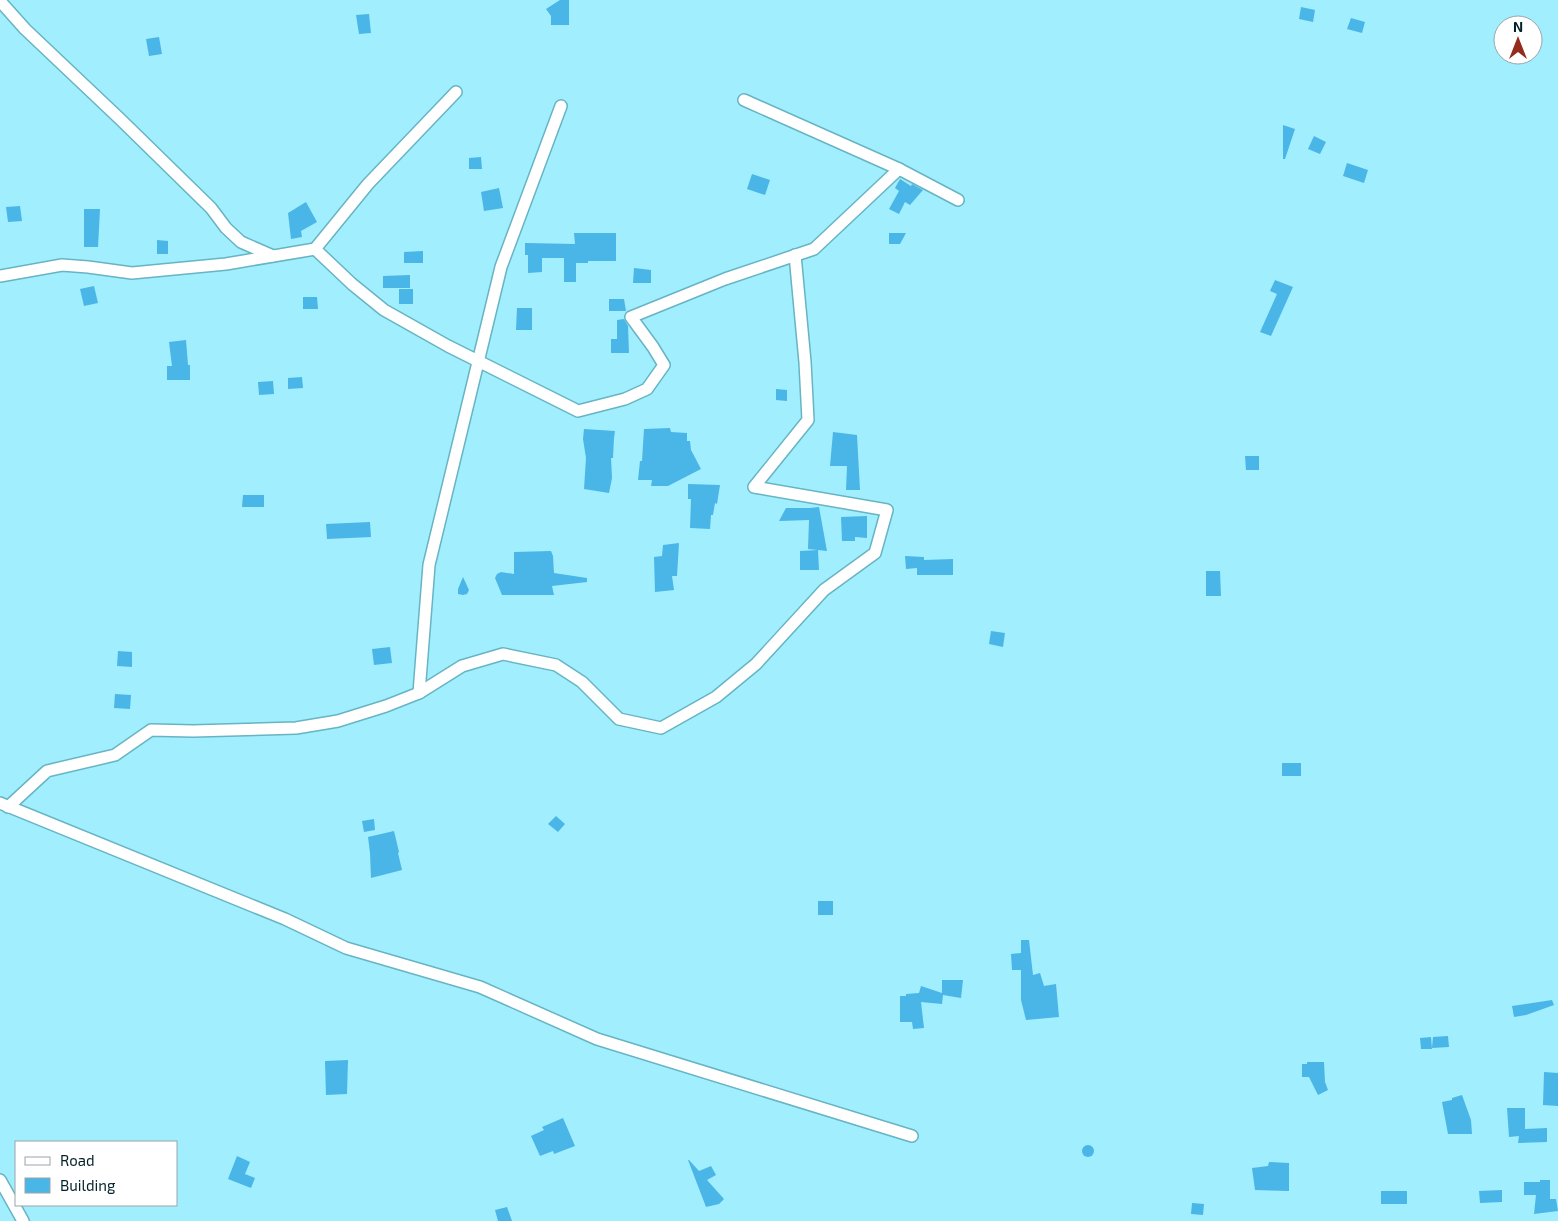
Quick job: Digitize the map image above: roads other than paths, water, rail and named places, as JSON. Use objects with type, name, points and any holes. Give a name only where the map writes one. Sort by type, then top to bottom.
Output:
[{"type":"street","points":[[0,2],[25,30],[212,208],[226,228],[241,242],[274,256]]},
{"type":"street","points":[[0,276],[62,266],[132,272],[226,264],[315,249],[368,184],[456,92]]},
{"type":"street","points":[[744,100],[899,170],[958,200]]},
{"type":"street","points":[[419,693],[429,565],[478,362],[501,267],[561,106]]},
{"type":"street","points":[[315,249],[352,284],[384,310],[478,362],[578,411],[625,399],[647,389],[664,365],[631,318],[725,279],[814,249],[899,170]]},
{"type":"street","points":[[795,255],[805,362],[808,420],[754,487],[887,510],[876,553],[824,590],[756,664],[716,697],[661,728],[619,719],[582,682],[556,665],[503,654],[462,666],[419,693],[386,706],[338,721],[296,728],[193,731],[151,730],[115,755],[47,770],[4,805],[285,919],[346,948],[480,987],[598,1039],[912,1136]]},
{"type":"street","points":[[0,1180],[23,1221]]}]
